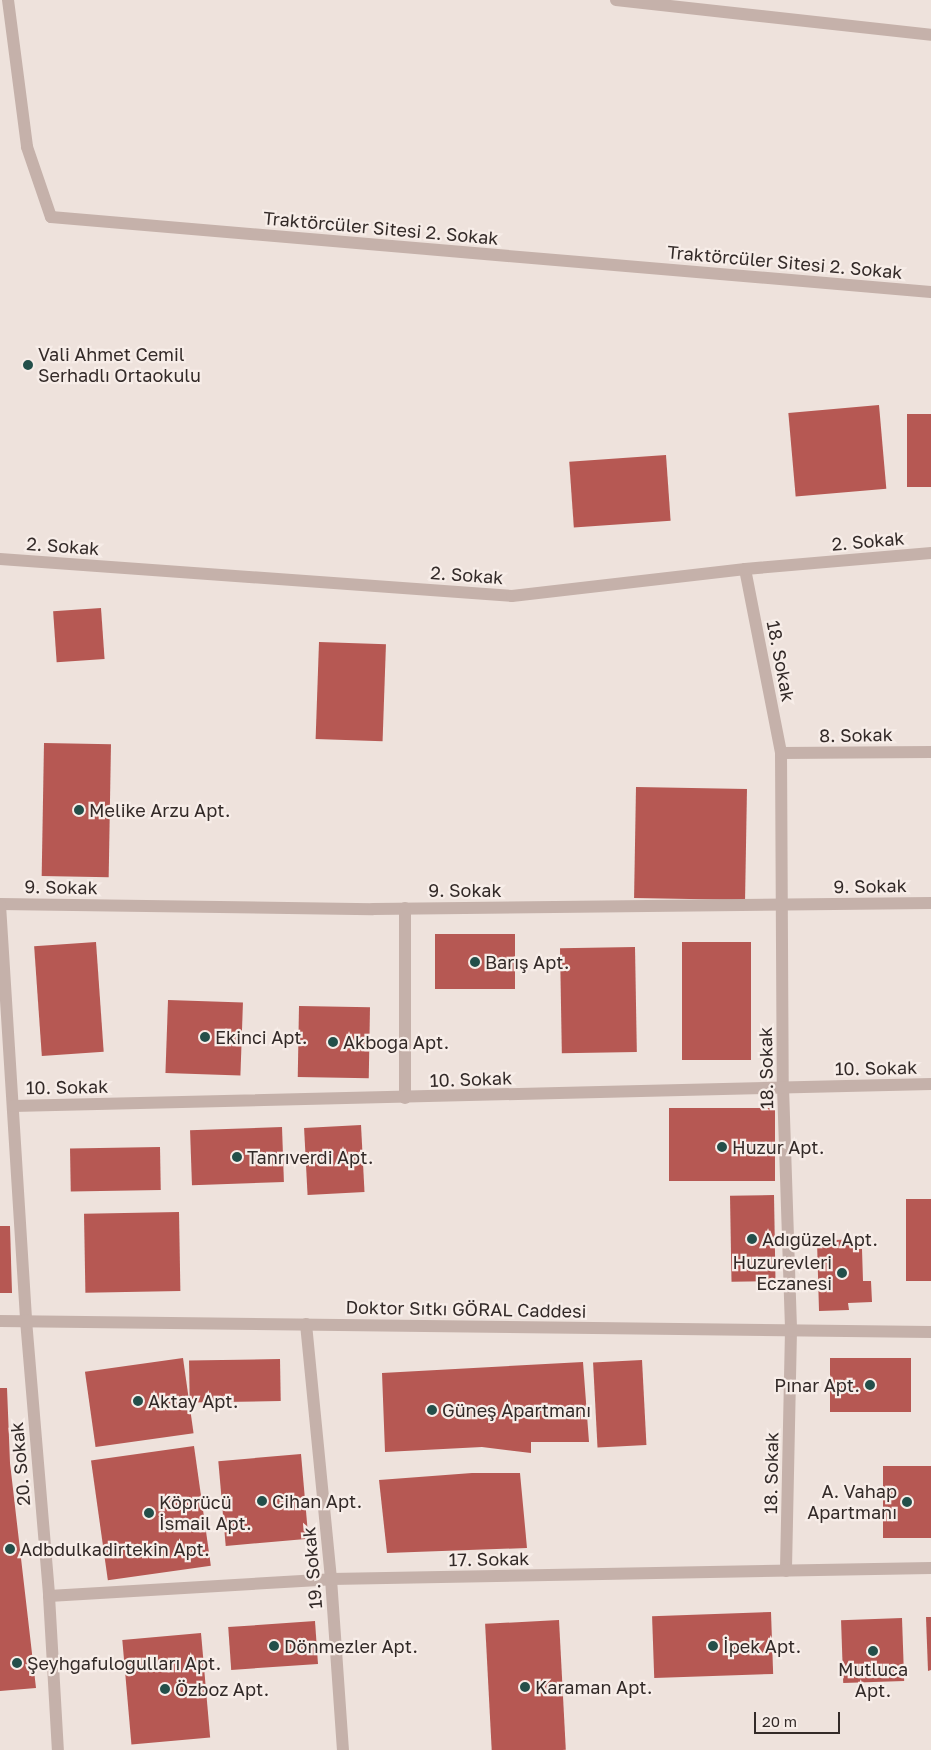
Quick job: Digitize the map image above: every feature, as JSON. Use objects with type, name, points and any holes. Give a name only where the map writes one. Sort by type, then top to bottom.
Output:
[{"type":"street","name":"Traktörcüler Sitesi 2. Sokak","points":[[8,0],[27,147],[50,217],[931,292]]},
{"type":"street","points":[[616,0],[931,35]]},
{"type":"street","name":"2. Sokak","points":[[0,559],[512,596],[745,569],[931,553]]},
{"type":"street","name":"18. Sokak","points":[[745,569],[781,753],[780,906],[783,1088],[791,1330],[786,1571]]},
{"type":"street","name":"8. Sokak","points":[[781,753],[931,752]]},
{"type":"street","name":"9. Sokak","points":[[0,904],[405,908],[780,906],[931,903]]},
{"type":"street","name":"20. Sokak","points":[[0,904],[26,1320],[49,1596],[58,1750]]},
{"type":"street","points":[[405,908],[405,1098]]},
{"type":"street","name":"10. Sokak","points":[[13,1106],[931,1084]]},
{"type":"street","name":"Doktor Sıtkı GÖRAL Caddesi","points":[[0,1321],[931,1332]]},
{"type":"street","name":"19. Sokak","points":[[306,1324],[331,1579],[343,1750]]},
{"type":"street","name":"17. Sokak","points":[[49,1596],[331,1579],[931,1568]]},
{"type":"building","points":[[879,405],[886,489],[796,497],[788,413]]},
{"type":"building","points":[[907,414],[931,414],[931,487],[907,487]]},
{"type":"building","points":[[666,455],[671,521],[574,528],[569,462]]},
{"type":"building","points":[[101,608],[105,659],[57,662],[53,611]]},
{"type":"building","points":[[319,642],[386,644],[383,741],[316,739]]},
{"type":"building","name":"Melike Arzu Apt.","points":[[44,743],[111,744],[109,877],[42,876]]},
{"type":"building","points":[[636,787],[747,789],[745,900],[634,898]]},
{"type":"building","name":"Barış Apt.","points":[[435,934],[515,934],[515,989],[435,989]]},
{"type":"building","points":[[96,942],[104,1052],[42,1056],[34,946]]},
{"type":"building","points":[[682,942],[751,942],[751,1060],[682,1060]]},
{"type":"building","points":[[635,947],[637,1052],[562,1053],[560,948]]},
{"type":"building","name":"Ekinci Apt.","points":[[168,1000],[243,1003],[240,1076],[165,1073]]},
{"type":"building","name":"Akboğa Apt.","points":[[299,1006],[370,1007],[369,1078],[298,1077]]},
{"type":"building","name":"Huzur Apt.","points":[[669,1108],[775,1108],[775,1181],[669,1181]]},
{"type":"building","points":[[361,1125],[365,1192],[308,1195],[304,1128]]},
{"type":"building","name":"Tanrıverdi Apt.","points":[[282,1127],[284,1182],[192,1185],[190,1130]]},
{"type":"building","points":[[160,1147],[161,1190],[71,1192],[70,1149]]},
{"type":"building","name":"Adıgüzel Apt.","points":[[774,1195],[776,1281],[732,1282],[730,1196]]},
{"type":"building","points":[[906,1199],[931,1199],[931,1281],[906,1281]]},
{"type":"building","points":[[179,1212],[180,1291],[85,1293],[84,1214]]},
{"type":"building","points":[[0,1226],[10,1226],[12,1293],[0,1293]]},
{"type":"building","points":[[855,1239],[855,1249],[862,1249],[863,1281],[871,1281],[872,1302],[848,1303],[849,1310],[819,1311],[817,1241]]},
{"type":"building","name":"Aktay Apt.","points":[[183,1358],[194,1433],[96,1447],[85,1372]]},
{"type":"building","name":"Pınar Apt.","points":[[830,1358],[911,1358],[911,1412],[830,1412]]},
{"type":"building","points":[[280,1359],[281,1401],[190,1403],[189,1361]]},
{"type":"building","points":[[642,1360],[646,1445],[598,1447],[593,1363]]},
{"type":"building","points":[[583,1362],[589,1442],[531,1442],[531,1453],[482,1447],[385,1452],[382,1373]]},
{"type":"building","points":[[0,1388],[7,1388],[10,1463],[36,1688],[0,1691]]},
{"type":"building","name":"Köprücü İsmail Apt.","points":[[194,1446],[211,1566],[108,1580],[91,1460]]},
{"type":"building","name":"Cihan Apt.","points":[[301,1454],[308,1539],[226,1546],[218,1461]]},
{"type":"building","name":"A. Vahap Apartmanı","points":[[883,1466],[931,1466],[931,1538],[883,1538]]},
{"type":"building","points":[[472,1473],[520,1473],[527,1548],[387,1553],[379,1480]]},
{"type":"building","name":"İpek Apt.","points":[[771,1612],[773,1674],[654,1678],[652,1616]]},
{"type":"building","points":[[926,1617],[931,1617],[931,1670],[928,1671]]},
{"type":"building","name":"Mutluca Apt.","points":[[902,1618],[904,1681],[843,1683],[841,1620]]},
{"type":"building","name":"Karaman Apt.","points":[[559,1620],[566,1750],[492,1750],[485,1624]]},
{"type":"building","name":"Dönmezler Apt.","points":[[315,1621],[318,1664],[231,1670],[228,1627]]},
{"type":"building","name":"Özboz Apt.","points":[[201,1633],[210,1738],[131,1744],[122,1640]]},
{"type":"place","name":"Vali Ahmet Cemil Serhadlı Ortaokulu","points":[[28,365]]},
{"type":"place","name":"Melike Arzu Apt.","points":[[79,810]]},
{"type":"place","name":"Barış Apt.","points":[[475,962]]},
{"type":"place","name":"Ekinci Apt.","points":[[205,1037]]},
{"type":"place","name":"Akboğa Apt.","points":[[333,1042]]},
{"type":"place","name":"Huzur Apt.","points":[[722,1147]]},
{"type":"place","name":"Tanrıverdi Apt.","points":[[237,1157]]},
{"type":"place","name":"Adıgüzel Apt.","points":[[752,1239]]},
{"type":"place","name":"Huzurevleri Eczanesi","points":[[842,1273]]},
{"type":"place","name":"Pınar Apt.","points":[[870,1385]]},
{"type":"place","name":"Aktay Apt.","points":[[138,1401]]},
{"type":"place","name":"Güneş Apartmanı","points":[[432,1410]]},
{"type":"place","name":"Cihan Apt.","points":[[262,1501]]},
{"type":"place","name":"A. Vahap Apartmanı","points":[[907,1502]]},
{"type":"place","name":"Köprücü İsmail Apt.","points":[[149,1513]]},
{"type":"place","name":"Adbdulkadirtekin Apt.","points":[[10,1549]]},
{"type":"place","name":"Dönmezler Apt.","points":[[274,1646]]},
{"type":"place","name":"İpek Apt.","points":[[713,1646]]},
{"type":"place","name":"Mutluca Apt.","points":[[873,1651]]},
{"type":"place","name":"Şeyhğafuloğulları Apt.","points":[[17,1663]]},
{"type":"place","name":"Karaman Apt.","points":[[525,1687]]},
{"type":"place","name":"Özboz Apt.","points":[[165,1689]]}]
